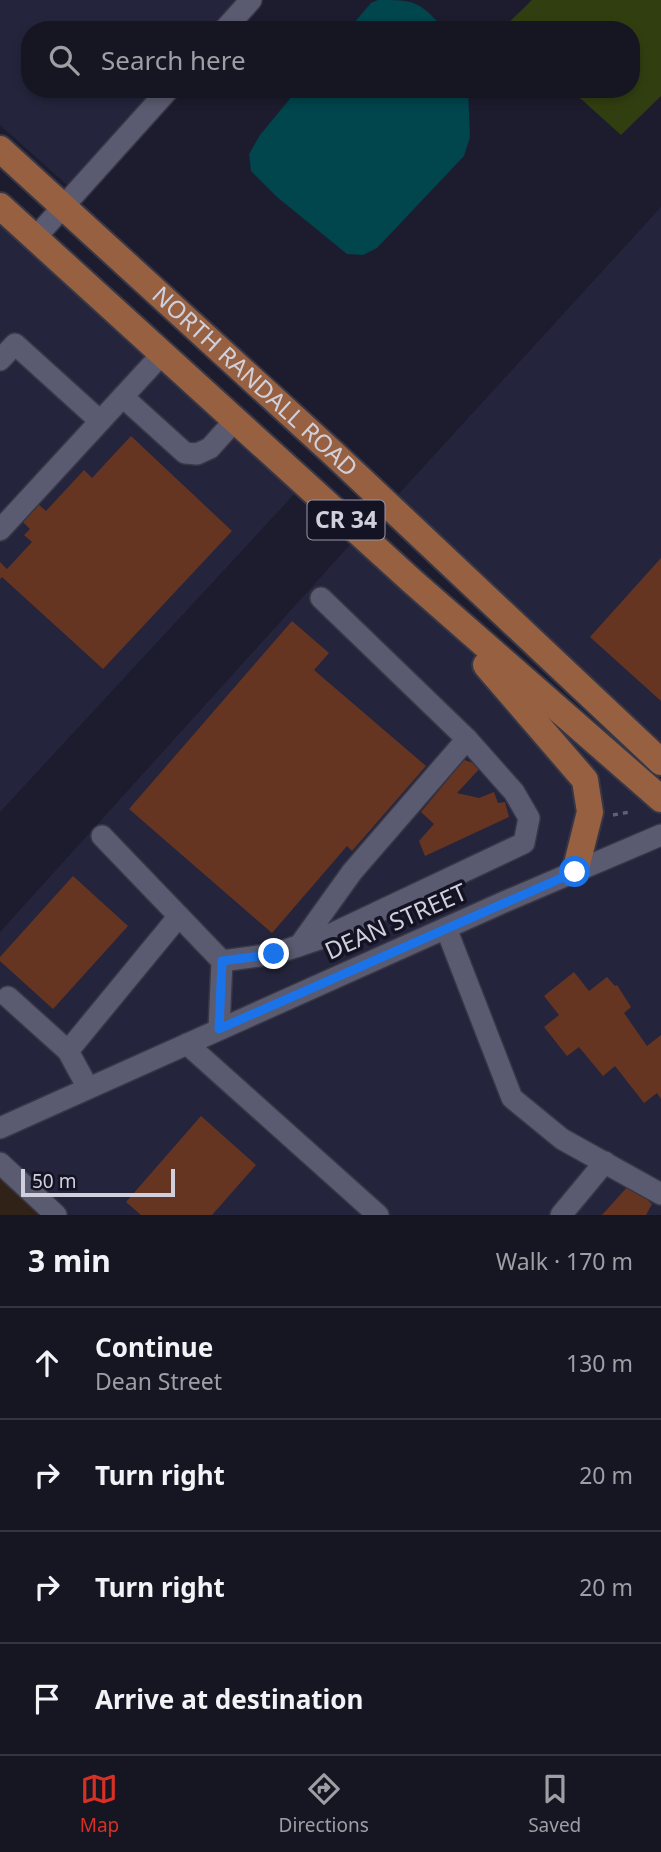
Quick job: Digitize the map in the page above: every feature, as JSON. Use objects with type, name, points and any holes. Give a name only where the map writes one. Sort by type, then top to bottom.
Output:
[{"type":"main road","name":"NORTH RANDALL ROAD","points":[[0,149],[334,454],[661,762]]},
{"type":"main road","name":"NORTH RANDALL ROAD","points":[[0,206],[413,582],[661,799]]},
{"type":"main road","points":[[413,582],[585,779],[590,812],[575,872]]},
{"type":"street","points":[[232,21],[251,0]]},
{"type":"street","points":[[35,238],[161,98]]},
{"type":"street","points":[[0,360],[15,344],[100,421]]},
{"type":"street","points":[[0,530],[163,353]]},
{"type":"street","points":[[123,397],[186,453],[197,454],[209,448],[236,419]]},
{"type":"street","points":[[222,961],[274,954],[325,937],[524,843],[529,818],[514,792],[467,739],[320,598]]},
{"type":"street","points":[[299,946],[352,872],[467,739]]},
{"type":"street","name":"DEAN STREET","points":[[0,1128],[661,835]]},
{"type":"street","points":[[102,836],[222,961],[219,1029]]},
{"type":"street","points":[[68,1051],[179,916]]},
{"type":"street","points":[[446,929],[512,1098],[562,1139],[661,1194]]},
{"type":"street","points":[[8,997],[68,1051],[88,1088]]},
{"type":"street","points":[[187,1044],[378,1215]]},
{"type":"street","points":[[561,1215],[605,1162]]},
{"type":"street","points":[[0,1163],[57,1215]]},
{"type":"path","points":[[613,815],[630,813]]},
{"type":"shaded area","points":[[0,0],[251,0],[232,21],[21,21],[21,98],[161,98],[75,192],[0,125]]},
{"type":"shaded area","points":[[378,0],[409,2],[422,8],[437,21],[356,21],[371,3]]},
{"type":"shaded area","points":[[532,0],[661,0],[661,96],[621,135],[580,98],[640,98],[640,21],[510,21]]},
{"type":"shaded area","points":[[291,98],[468,98],[470,137],[464,156],[377,248],[363,255],[347,254],[277,197],[251,171],[249,154],[260,135]]},
{"type":"shaded area","points":[[661,207],[661,750],[395,498]]},
{"type":"shaded area","points":[[0,219],[299,489],[0,812]]},
{"type":"shaded area","points":[[356,538],[661,807],[661,829],[0,1124],[0,932]]},
{"type":"shaded area","points":[[661,841],[661,1215],[47,1215],[0,1171],[0,1136]]},
{"type":"shaded area","points":[[0,1171],[47,1215],[0,1215]]},
{"type":"building","points":[[131,436],[232,531],[103,669],[2,577],[0,579],[0,562],[7,569],[32,542],[24,535],[30,529],[23,522],[38,504],[46,511],[84,470],[92,478]]},
{"type":"building","points":[[661,558],[661,701],[590,637]]},
{"type":"building","points":[[292,621],[329,653],[314,670],[426,766],[352,851],[347,846],[272,933],[129,809]]},
{"type":"building","points":[[464,760],[482,766],[457,793],[479,798],[494,792],[498,803],[505,802],[509,817],[425,856],[419,841],[434,824],[421,812]]},
{"type":"building","points":[[73,876],[128,926],[53,1009],[0,961],[0,957]]},
{"type":"building","points":[[574,972],[589,991],[607,977],[617,985],[631,1007],[624,1013],[647,1046],[661,1035],[661,1099],[657,1093],[644,1103],[615,1066],[603,1076],[579,1047],[567,1056],[544,1027],[559,1015],[544,996]]},
{"type":"building","points":[[201,1116],[256,1165],[212,1215],[141,1215],[126,1202]]},
{"type":"building","points":[[630,1184],[652,1204],[646,1215],[602,1215]]},
{"type":"route","points":[[274,954],[222,961],[219,1029],[575,872]]}]
